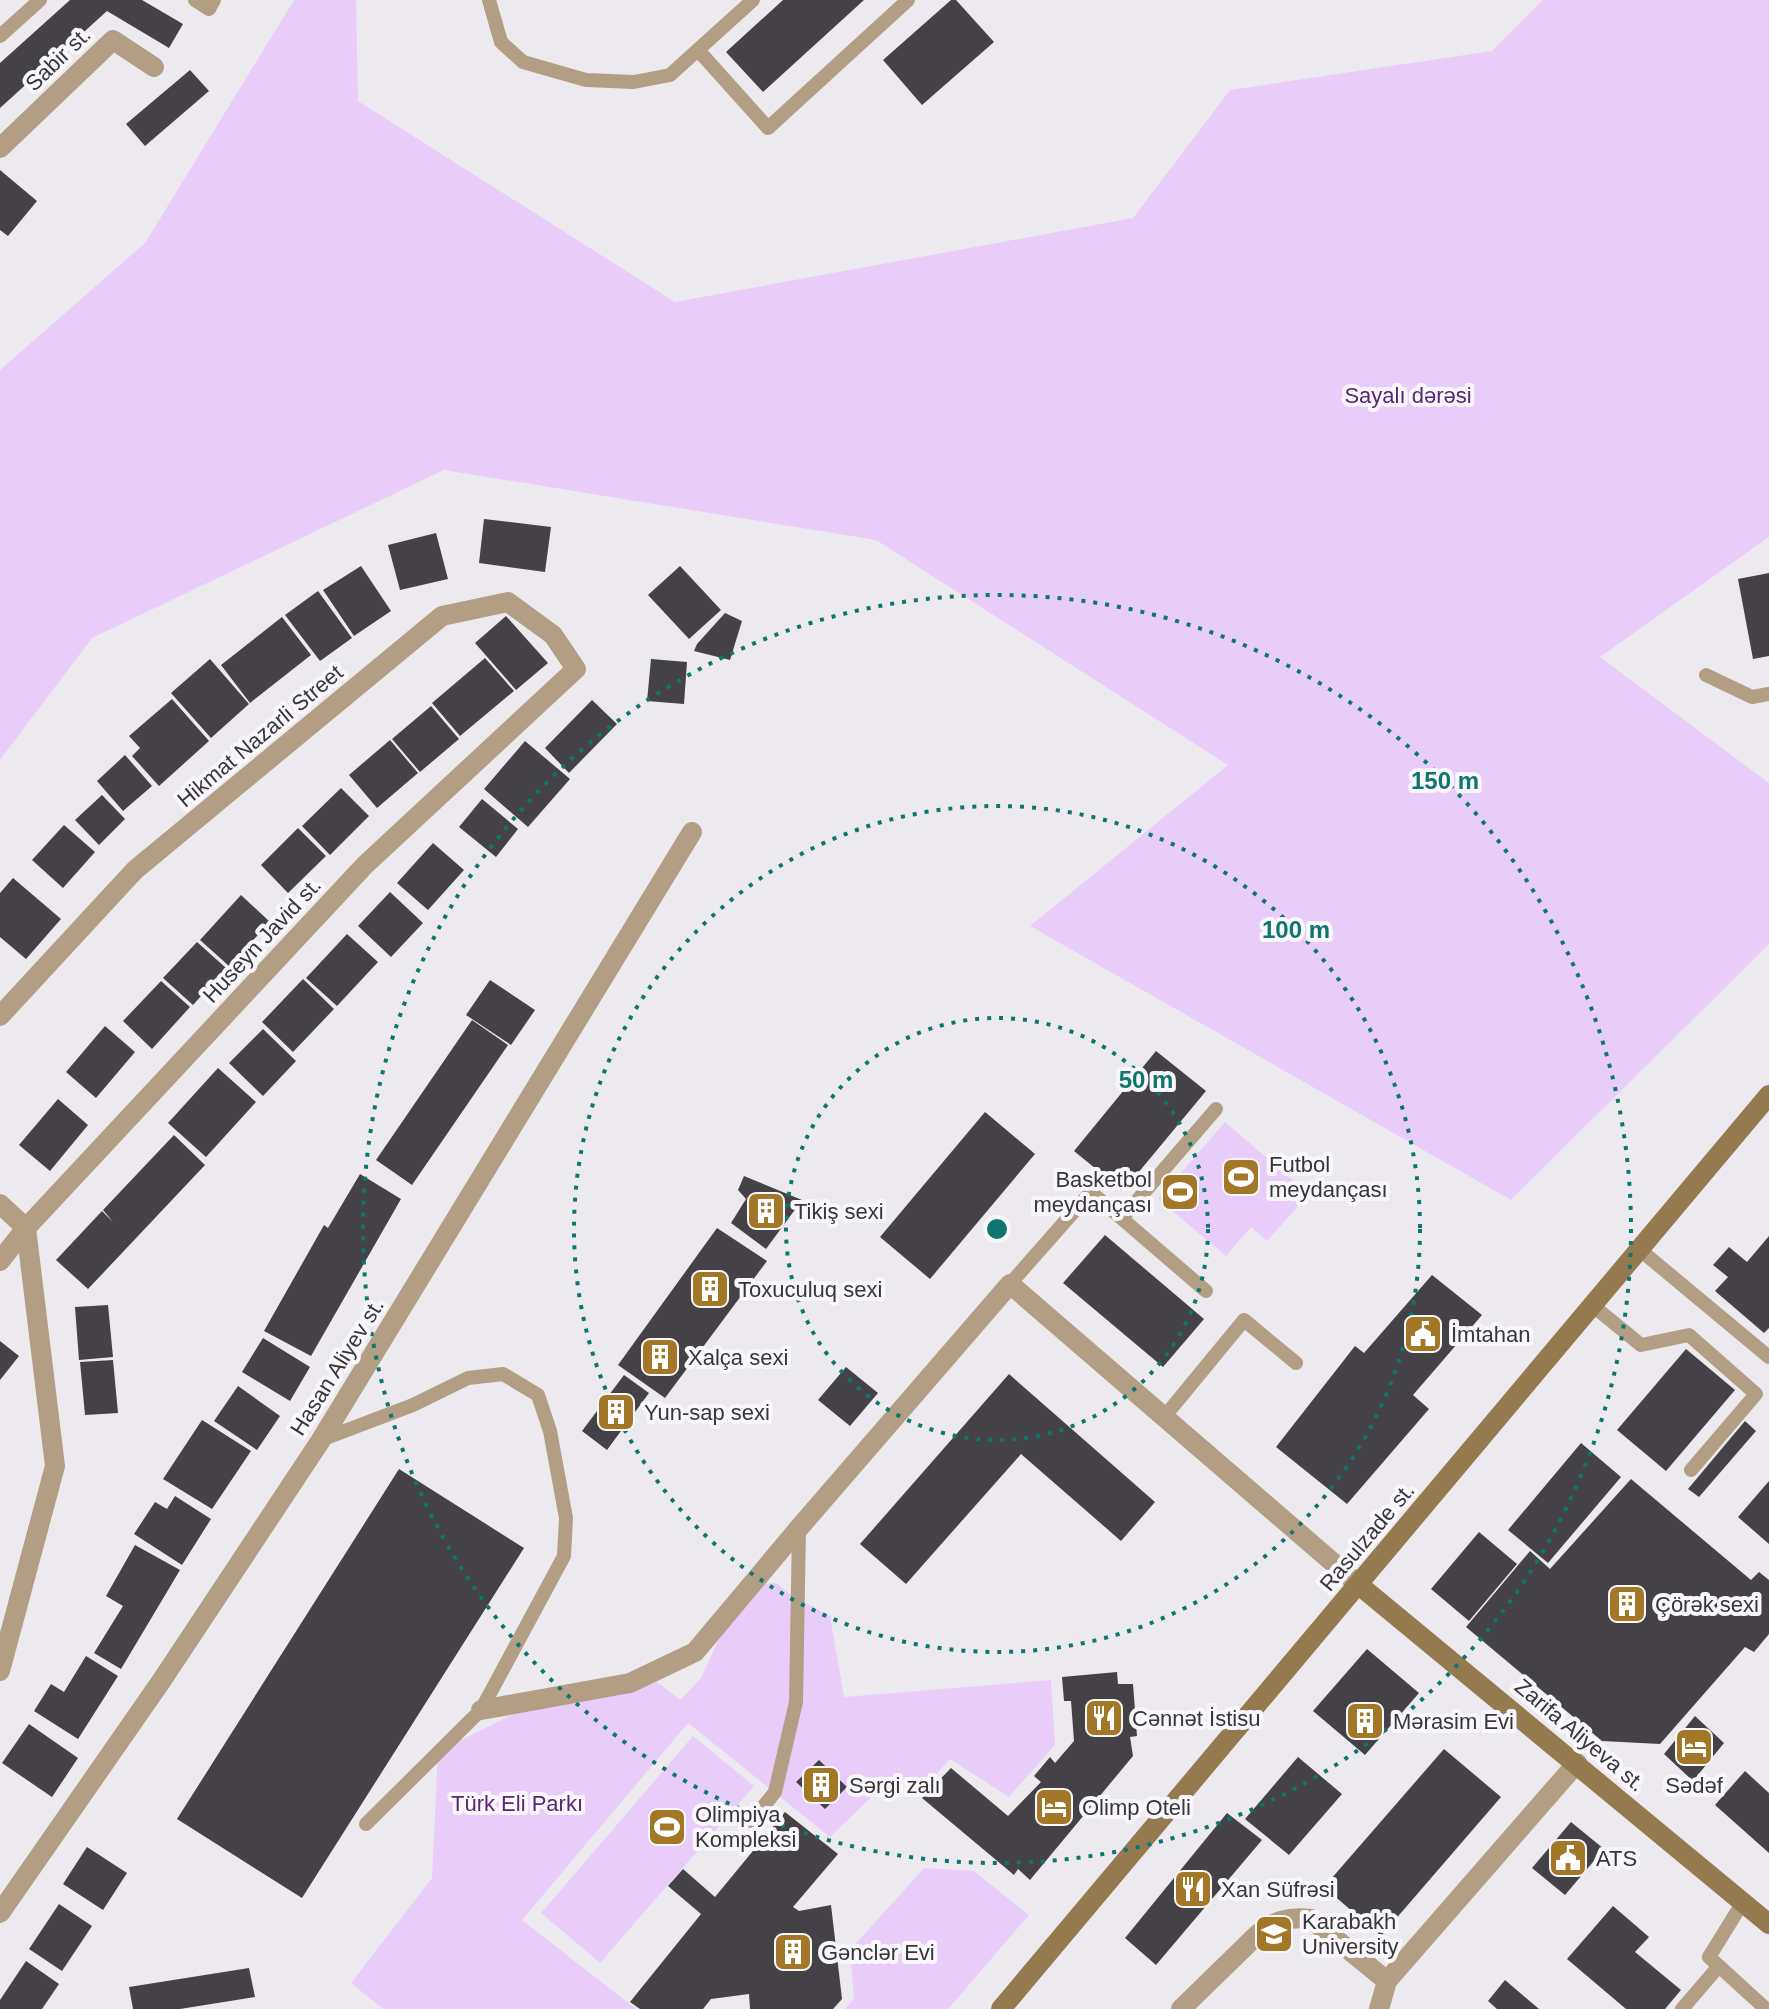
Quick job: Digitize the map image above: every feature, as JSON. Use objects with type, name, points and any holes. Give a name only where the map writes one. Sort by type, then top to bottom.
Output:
[{"type":"main road","name":"Rasulzade st.","points":[[1001,2009],[1769,1095]]},
{"type":"main road","name":"Zarifa Aliyeva st.","points":[[1359,1585],[1769,1924]]},
{"type":"street","name":"Sabir st.","points":[[0,148],[113,40],[154,67]]},
{"type":"street","name":"Hikmat Nazarli Street","points":[[0,1016],[135,870],[442,616],[508,602],[553,635],[576,669]]},
{"type":"street","name":"Huseyn Javid st.","points":[[0,1261],[26,1228],[365,865],[576,669]]},
{"type":"street","name":"Hasan Aliyev st.","points":[[0,1913],[162,1680],[321,1440],[692,832]]},
{"type":"street","points":[[0,1204],[26,1228],[55,1466],[0,1671]]},
{"type":"street","points":[[481,1710],[630,1683],[695,1652],[1010,1284],[1359,1585]]},
{"type":"street","points":[[1379,2009],[1387,1981],[1577,1763]]},
{"type":"street","points":[[1181,2009],[1270,1924],[1295,1917],[1311,1919],[1387,1981]]},
{"type":"lane","points":[[0,36],[40,0]]},
{"type":"lane","points":[[195,0],[209,9],[214,0]]},
{"type":"lane","points":[[489,0],[501,42],[523,62],[586,80],[634,82],[670,75],[753,0]]},
{"type":"lane","points":[[698,50],[768,128],[908,0]]},
{"type":"lane","points":[[1706,675],[1752,697],[1769,694]]},
{"type":"lane","points":[[1122,1218],[1216,1109]]},
{"type":"lane","points":[[1010,1284],[1091,1192],[1206,1291]]},
{"type":"lane","points":[[1639,1249],[1769,1357]]},
{"type":"lane","points":[[1592,1305],[1641,1345],[1689,1335],[1756,1394],[1691,1470]]},
{"type":"lane","points":[[1165,1416],[1244,1320],[1296,1363]]},
{"type":"lane","points":[[321,1440],[413,1405],[468,1378],[503,1374],[538,1395],[550,1431],[566,1518],[564,1556],[481,1710],[366,1824]]},
{"type":"lane","points":[[752,1821],[775,1792],[796,1702],[799,1528]]},
{"type":"lane","points":[[1743,1902],[1709,1957],[1766,2009]]},
{"type":"lane","points":[[1682,2009],[1719,1966]]},
{"type":"green space","name":"Sayalı dərəsi","points":[[294,0],[356,0],[358,101],[675,302],[1133,218],[1230,90],[1492,51],[1543,0],[1769,0],[1769,537],[1600,657],[1769,783],[1769,944],[1511,1200],[1030,926],[1228,765],[876,540],[444,470],[92,638],[0,760],[0,370],[145,243]]},
{"type":"green space","name":"Futbol meydançası","points":[[1225,1122],[1309,1194],[1267,1241],[1251,1227],[1226,1256],[1158,1199]]},
{"type":"green space","name":"Türk Eli Parkı","points":[[777,1583],[788,1593],[830,1616],[844,1697],[1051,1680],[1055,1745],[1009,1797],[950,1759],[934,1777],[889,1780],[830,1837],[688,1723],[522,1920],[636,2009],[383,2009],[351,1983],[432,1878],[438,1752],[523,1709],[657,1682],[680,1700],[701,1678],[724,1628],[762,1584]]},
{"type":"green space","name":"Olimpiya Kompleksi","points":[[693,1736],[754,1786],[600,1963],[541,1913]]},
{"type":"green space","points":[[924,1868],[974,1871],[1029,1915],[948,2009],[845,2009],[854,1998],[850,1950]]},
{"type":"building","points":[[70,0],[142,0],[183,24],[169,48],[107,11],[0,108],[0,63]]},
{"type":"building","points":[[783,0],[864,0],[763,92],[726,52]]},
{"type":"building","points":[[951,0],[956,0],[994,42],[922,105],[883,60]]},
{"type":"building","points":[[190,70],[209,91],[145,146],[126,124]]},
{"type":"building","points":[[0,170],[37,201],[8,236],[0,230]]},
{"type":"building","points":[[484,519],[551,527],[545,572],[479,563]]},
{"type":"building","points":[[436,533],[448,579],[400,590],[388,545]]},
{"type":"building","points":[[361,566],[391,611],[354,636],[323,590]]},
{"type":"building","points":[[680,566],[721,610],[689,639],[648,595]]},
{"type":"building","points":[[1769,573],[1769,656],[1753,659],[1738,579]]},
{"type":"building","points":[[318,591],[352,638],[320,661],[285,615]]},
{"type":"building","points":[[725,613],[742,621],[730,660],[694,651],[697,644]]},
{"type":"building","points":[[506,616],[548,663],[516,690],[475,643]]},
{"type":"building","points":[[282,617],[311,655],[250,703],[221,665]]},
{"type":"building","points":[[485,658],[514,691],[460,736],[432,703]]},
{"type":"building","points":[[210,659],[249,704],[211,738],[171,693]]},
{"type":"building","points":[[651,659],[687,662],[684,704],[647,701]]},
{"type":"building","points":[[172,699],[209,741],[159,786],[132,756],[140,748],[129,736]]},
{"type":"building","points":[[592,700],[617,724],[569,773],[545,748]]},
{"type":"building","points":[[431,706],[459,739],[420,772],[392,739]]},
{"type":"building","points":[[390,740],[418,773],[377,808],[349,775]]},
{"type":"building","points":[[525,741],[570,779],[528,827],[484,789]]},
{"type":"building","points":[[125,755],[152,786],[123,811],[97,781]]},
{"type":"building","points":[[341,788],[369,816],[330,855],[302,826]]},
{"type":"building","points":[[102,795],[125,819],[99,845],[75,820]]},
{"type":"building","points":[[482,799],[518,829],[496,857],[459,827]]},
{"type":"building","points":[[64,825],[95,852],[63,888],[32,860]]},
{"type":"building","points":[[298,828],[326,856],[288,893],[261,865]]},
{"type":"building","points":[[433,843],[464,870],[428,910],[397,883]]},
{"type":"building","points":[[13,878],[61,919],[26,959],[0,937],[0,893]]},
{"type":"building","points":[[390,892],[423,923],[391,957],[358,926]]},
{"type":"building","points":[[241,895],[270,922],[229,966],[200,940]]},
{"type":"building","points":[[347,934],[378,962],[337,1006],[306,978]]},
{"type":"building","points":[[197,942],[226,968],[193,1005],[163,978]]},
{"type":"building","points":[[303,979],[334,1009],[293,1052],[262,1022]]},
{"type":"building","points":[[490,980],[535,1010],[511,1045],[466,1015]]},
{"type":"building","points":[[161,981],[190,1007],[152,1049],[123,1021]]},
{"type":"building","points":[[472,1020],[508,1045],[412,1185],[376,1160]]},
{"type":"building","points":[[105,1026],[135,1052],[96,1098],[66,1072]]},
{"type":"building","points":[[263,1029],[296,1061],[263,1096],[229,1063]]},
{"type":"building","points":[[1156,1051],[1206,1091],[1123,1191],[1074,1151]]},
{"type":"building","points":[[218,1068],[256,1102],[206,1157],[168,1123]]},
{"type":"building","points":[[58,1099],[88,1125],[50,1171],[19,1145]]},
{"type":"building","points":[[985,1112],[1035,1154],[930,1279],[880,1237]]},
{"type":"building","points":[[174,1135],[205,1165],[88,1289],[56,1260],[102,1211],[113,1222],[103,1210]]},
{"type":"building","points":[[360,1174],[401,1199],[311,1356],[264,1331],[324,1225],[328,1228]]},
{"type":"building","name":"Tikiş sexi","points":[[744,1176],[802,1200],[766,1249],[731,1223],[746,1199],[738,1190]]},
{"type":"building","name":"Toxuculuq sexi","points":[[717,1228],[767,1261],[665,1398],[618,1365]]},
{"type":"building","points":[[1105,1235],[1204,1319],[1163,1367],[1063,1283]]},
{"type":"building","points":[[1769,1236],[1769,1328],[1764,1333],[1715,1291],[1728,1277],[1713,1265],[1729,1247],[1747,1262]]},
{"type":"building","points":[[1432,1275],[1482,1315],[1413,1395],[1429,1409],[1347,1504],[1276,1447],[1355,1346],[1364,1353]]},
{"type":"building","points":[[108,1305],[113,1357],[79,1360],[75,1307]]},
{"type":"building","points":[[263,1338],[310,1367],[290,1401],[242,1372]]},
{"type":"building","points":[[0,1341],[19,1356],[0,1380]]},
{"type":"building","points":[[1686,1349],[1735,1390],[1666,1471],[1617,1430]]},
{"type":"building","points":[[113,1360],[118,1413],[85,1415],[80,1362]]},
{"type":"building","points":[[846,1367],[878,1393],[850,1426],[818,1400]]},
{"type":"building","points":[[1009,1374],[1155,1502],[1121,1541],[1021,1454],[906,1584],[860,1544]]},
{"type":"building","name":"Yun-sap sexi","points":[[624,1375],[649,1393],[607,1450],[582,1431]]},
{"type":"building","points":[[238,1386],[280,1416],[257,1450],[214,1421]]},
{"type":"building","points":[[202,1420],[251,1451],[212,1509],[163,1479]]},
{"type":"building","points":[[1745,1421],[1756,1431],[1699,1497],[1688,1489]]},
{"type":"building","points":[[1581,1443],[1621,1477],[1548,1563],[1508,1530]]},
{"type":"building","points":[[399,1469],[524,1548],[302,1898],[177,1819]]},
{"type":"building","name":"Çörək sexi","points":[[1631,1479],[1751,1580],[1759,1572],[1769,1580],[1769,1634],[1754,1652],[1745,1647],[1660,1744],[1602,1741],[1466,1627],[1530,1551],[1550,1569]]},
{"type":"building","points":[[1769,1481],[1769,1544],[1738,1517]]},
{"type":"building","points":[[175,1496],[211,1519],[182,1565],[134,1534],[155,1502],[167,1509]]},
{"type":"building","points":[[1479,1532],[1517,1564],[1469,1621],[1431,1589]]},
{"type":"building","points":[[135,1545],[180,1570],[121,1669],[94,1653],[123,1606],[106,1596]]},
{"type":"building","points":[[1367,1649],[1419,1693],[1365,1755],[1313,1711]]},
{"type":"building","points":[[86,1656],[118,1676],[78,1739],[34,1711],[51,1684],[64,1692]]},
{"type":"building","name":"Olimp Oteli","points":[[1117,1672],[1118,1684],[1133,1684],[1137,1736],[1130,1737],[1133,1756],[1030,1880],[1018,1869],[1014,1875],[922,1798],[951,1768],[1008,1816],[1041,1782],[1034,1776],[1050,1757],[1055,1763],[1074,1741],[1071,1701],[1064,1701],[1062,1677]]},
{"type":"building","points":[[1695,1716],[1724,1743],[1693,1781],[1664,1754]]},
{"type":"building","points":[[29,1724],[78,1758],[52,1797],[2,1763]]},
{"type":"building","points":[[1444,1749],[1501,1797],[1381,1936],[1324,1887]]},
{"type":"building","points":[[1298,1757],[1342,1794],[1289,1855],[1245,1819]]},
{"type":"building","name":"Sərgi zalı","points":[[819,1760],[847,1787],[825,1809],[796,1782]]},
{"type":"building","points":[[1745,1771],[1769,1793],[1769,1853],[1715,1805]]},
{"type":"building","points":[[785,1812],[838,1854],[793,1907],[799,1911],[831,1905],[842,1999],[833,2009],[750,2009],[749,1994],[711,1999],[703,2009],[640,2009],[630,2002],[701,1914],[668,1886],[683,1869],[715,1897]]},
{"type":"building","name":"Xan Süfrəsi","points":[[1227,1813],[1262,1840],[1156,1965],[1125,1938]]},
{"type":"building","name":"ATS","points":[[1571,1822],[1604,1849],[1565,1895],[1532,1868]]},
{"type":"building","points":[[87,1847],[127,1873],[103,1910],[63,1884]]},
{"type":"building","points":[[59,1904],[92,1926],[62,1971],[29,1949]]},
{"type":"building","points":[[1613,1906],[1649,1937],[1635,1952],[1681,1990],[1665,2009],[1626,2009],[1567,1959]]},
{"type":"building","points":[[26,1961],[59,1984],[42,2009],[0,2009],[0,2000]]},
{"type":"building","points":[[249,1968],[255,1997],[180,2009],[133,2009],[129,1987]]},
{"type":"building","points":[[1505,1980],[1539,2009],[1497,2009],[1488,2001]]},
{"type":"place","name":"Futbol meydançası","points":[[1241,1177]]},
{"type":"place","name":"Basketbol meydançası","points":[[1180,1192]]},
{"type":"place","name":"Tikiş sexi","points":[[766,1211]]},
{"type":"place","name":"Toxuculuq sexi","points":[[710,1289]]},
{"type":"place","name":"İmtahan","points":[[1423,1334]]},
{"type":"place","name":"Xalça sexi","points":[[660,1357]]},
{"type":"place","name":"Yun-sap sexi","points":[[616,1412]]},
{"type":"place","name":"Çörək sexi","points":[[1627,1604]]},
{"type":"place","name":"Cənnət İstisu","points":[[1104,1718]]},
{"type":"place","name":"Mərasim Evi","points":[[1365,1721]]},
{"type":"place","name":"Sədəf","points":[[1694,1747]]},
{"type":"place","name":"Sərgi zalı","points":[[821,1785]]},
{"type":"place","name":"Olimp Oteli","points":[[1054,1807]]},
{"type":"place","name":"Olimpiya Kompleksi","points":[[667,1827]]},
{"type":"place","name":"ATS","points":[[1568,1858]]},
{"type":"place","name":"Xan Süfrəsi","points":[[1193,1889]]},
{"type":"place","name":"Karabakh University","points":[[1274,1934]]},
{"type":"place","name":"Gənclər Evi","points":[[793,1952]]}]
